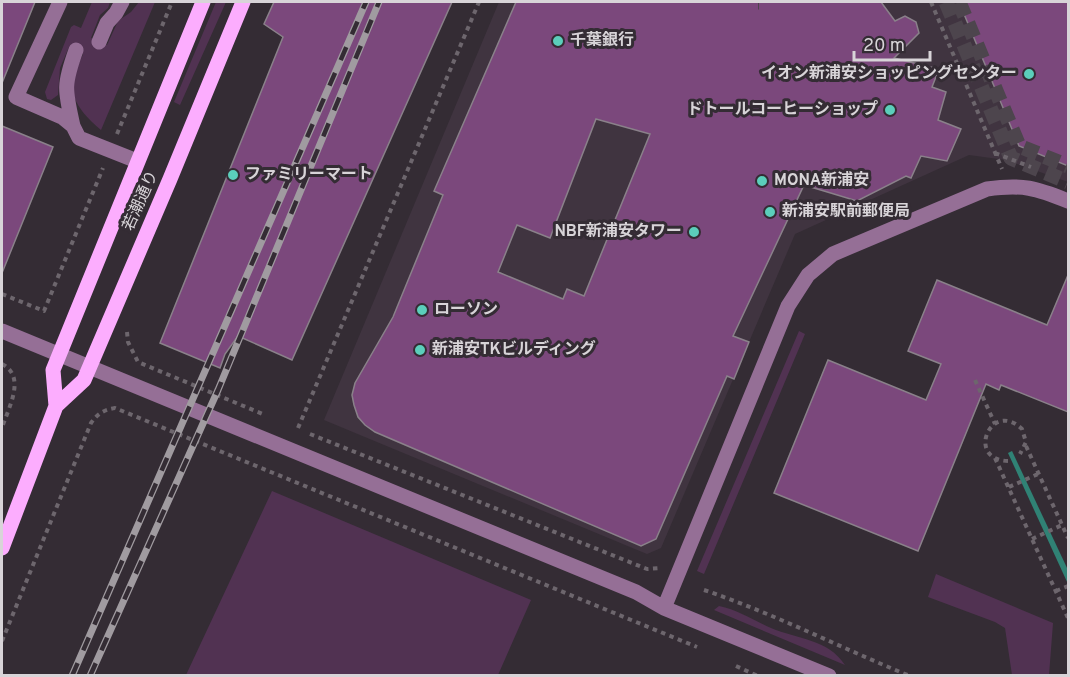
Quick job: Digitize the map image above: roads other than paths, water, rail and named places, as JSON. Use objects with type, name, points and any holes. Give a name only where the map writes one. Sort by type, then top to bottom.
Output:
[{"type":"main road","name":"若潮通り","points":[[2,548],[56,406],[53,370],[203,2]]},
{"type":"main road","name":"若潮通り","points":[[56,406],[84,380],[243,2]]},
{"type":"street","points":[[60,2],[16,97],[62,117],[73,126]]},
{"type":"street","points":[[99,42],[107,23],[122,2]]},
{"type":"street","points":[[76,50],[66,77],[65,92],[73,126],[79,138],[137,161]]},
{"type":"street","points":[[664,608],[788,306],[808,275],[833,254],[987,189],[1012,186],[1038,188],[1068,201]]},
{"type":"street","points":[[2,331],[636,592],[664,608],[829,675]]},
{"type":"tunnel","points":[[946,2],[1011,158],[1068,182]]},
{"type":"tunnel","points":[[959,2],[1019,146],[1068,166]]},
{"type":"railway","points":[[72,676],[366,2]]},
{"type":"railway","points":[[90,676],[218,390],[379,2]]},
{"type":"place","name":"千葉銀行","points":[[558,41]]},
{"type":"place","name":"イオン新浦安ショッピングセンター","points":[[1029,74]]},
{"type":"place","name":"ドトールコーヒーショップ","points":[[890,110]]},
{"type":"place","name":"ファミリーマート","points":[[233,175]]},
{"type":"place","name":"MONA新浦安","points":[[762,181]]},
{"type":"place","name":"新浦安駅前郵便局","points":[[770,212]]},
{"type":"place","name":"NBF新浦安タワー","points":[[694,232]]},
{"type":"place","name":"ローソン","points":[[422,310]]},
{"type":"place","name":"新浦安TKビルディング","points":[[420,350]]}]
